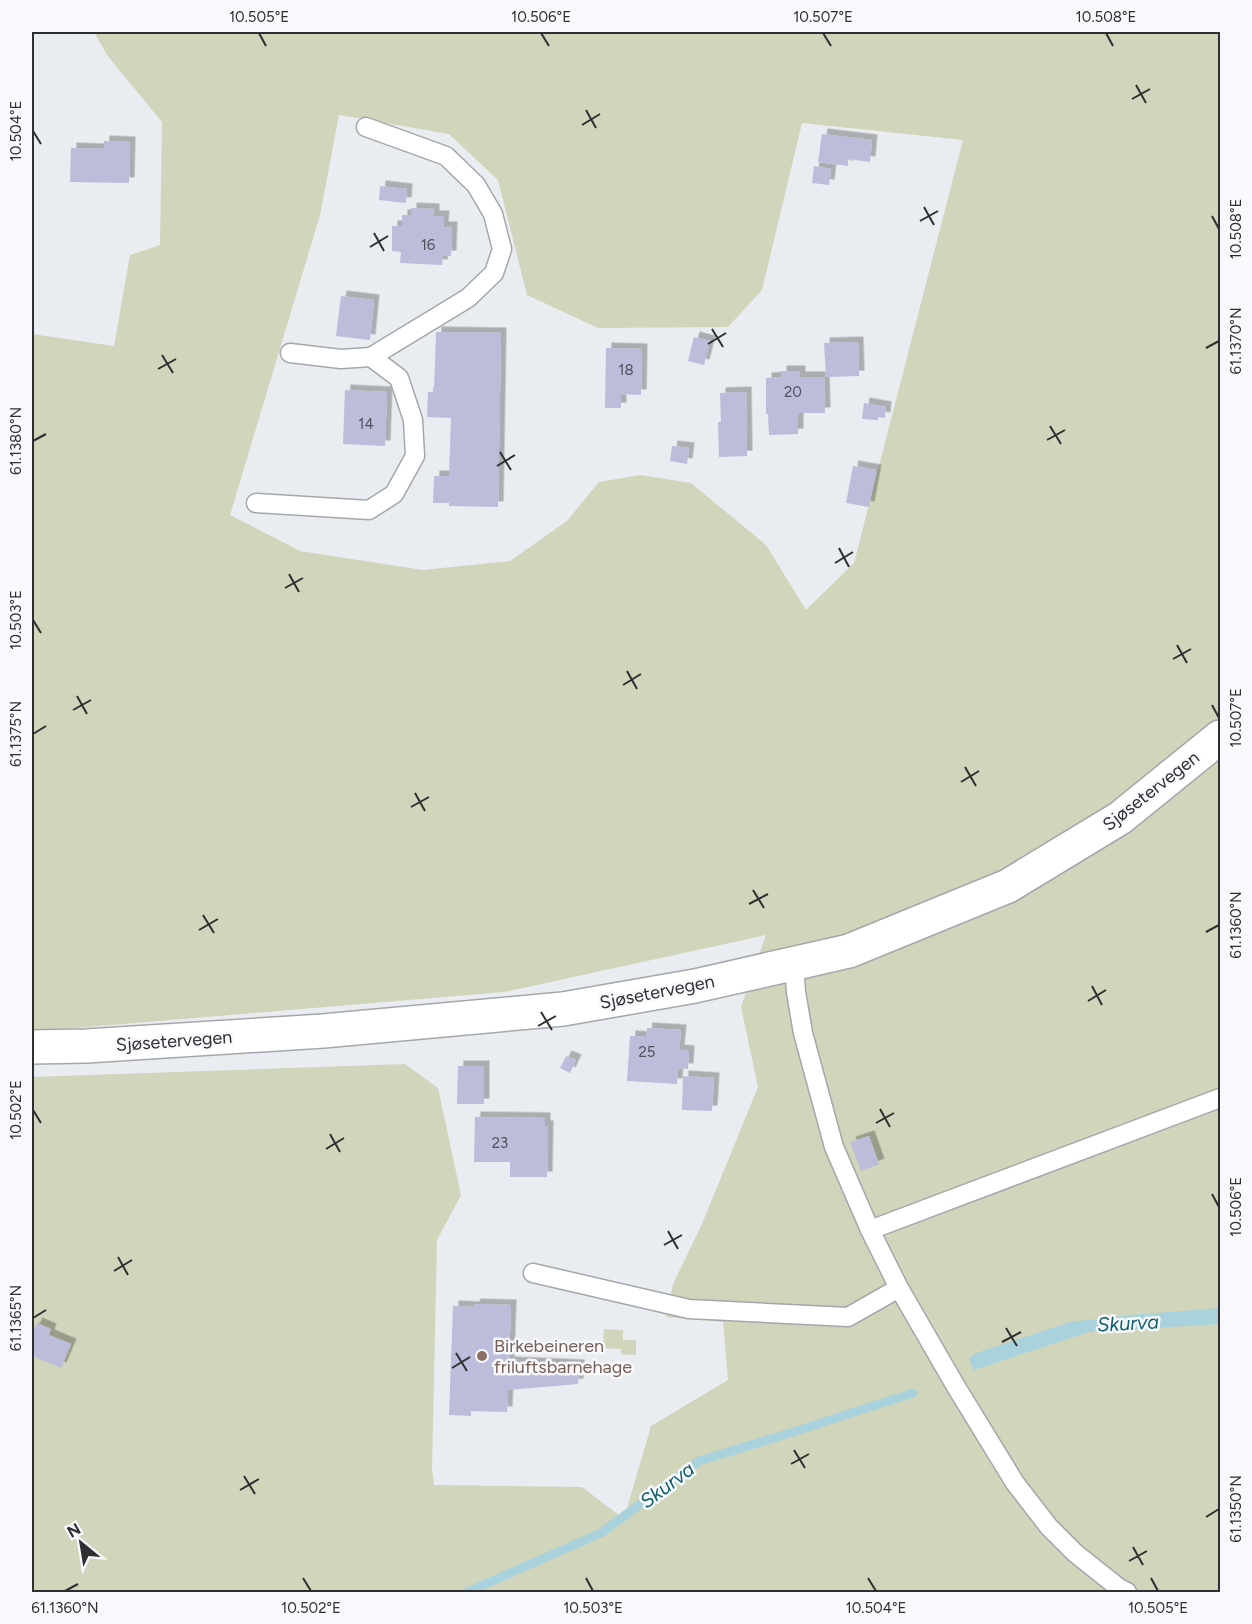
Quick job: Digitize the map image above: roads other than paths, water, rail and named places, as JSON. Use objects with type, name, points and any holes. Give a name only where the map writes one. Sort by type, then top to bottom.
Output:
[{"type":"street","name":"Sjøsetervegen","points":[[32,1047],[86,1046],[323,1031],[564,1009],[695,986],[849,951],[1008,886],[1120,818],[1221,737]]},
{"type":"lane","points":[[290,353],[341,359],[371,357],[468,298],[494,273],[502,249],[493,214],[476,184],[446,156],[366,126]]},
{"type":"lane","points":[[256,503],[369,510],[394,494],[415,456],[413,420],[399,378],[371,357]]},
{"type":"lane","points":[[794,964],[803,1033],[834,1147],[870,1230],[899,1288],[1015,1483],[1049,1527],[1075,1553],[1127,1593]]},
{"type":"lane","points":[[870,1230],[1215,1105]]},
{"type":"lane","points":[[533,1273],[689,1309],[837,1317],[848,1317],[899,1288]]},
{"type":"water","points":[[1220,1308],[1220,1324],[1089,1332],[974,1370],[969,1359],[976,1353],[1070,1322]]},
{"type":"waterway","name":"Skurva","points":[[467,1592],[601,1533],[699,1461],[913,1393]]},
{"type":"place","name":"Birkebeineren friluftsbarnehage","points":[[482,1356]]}]
